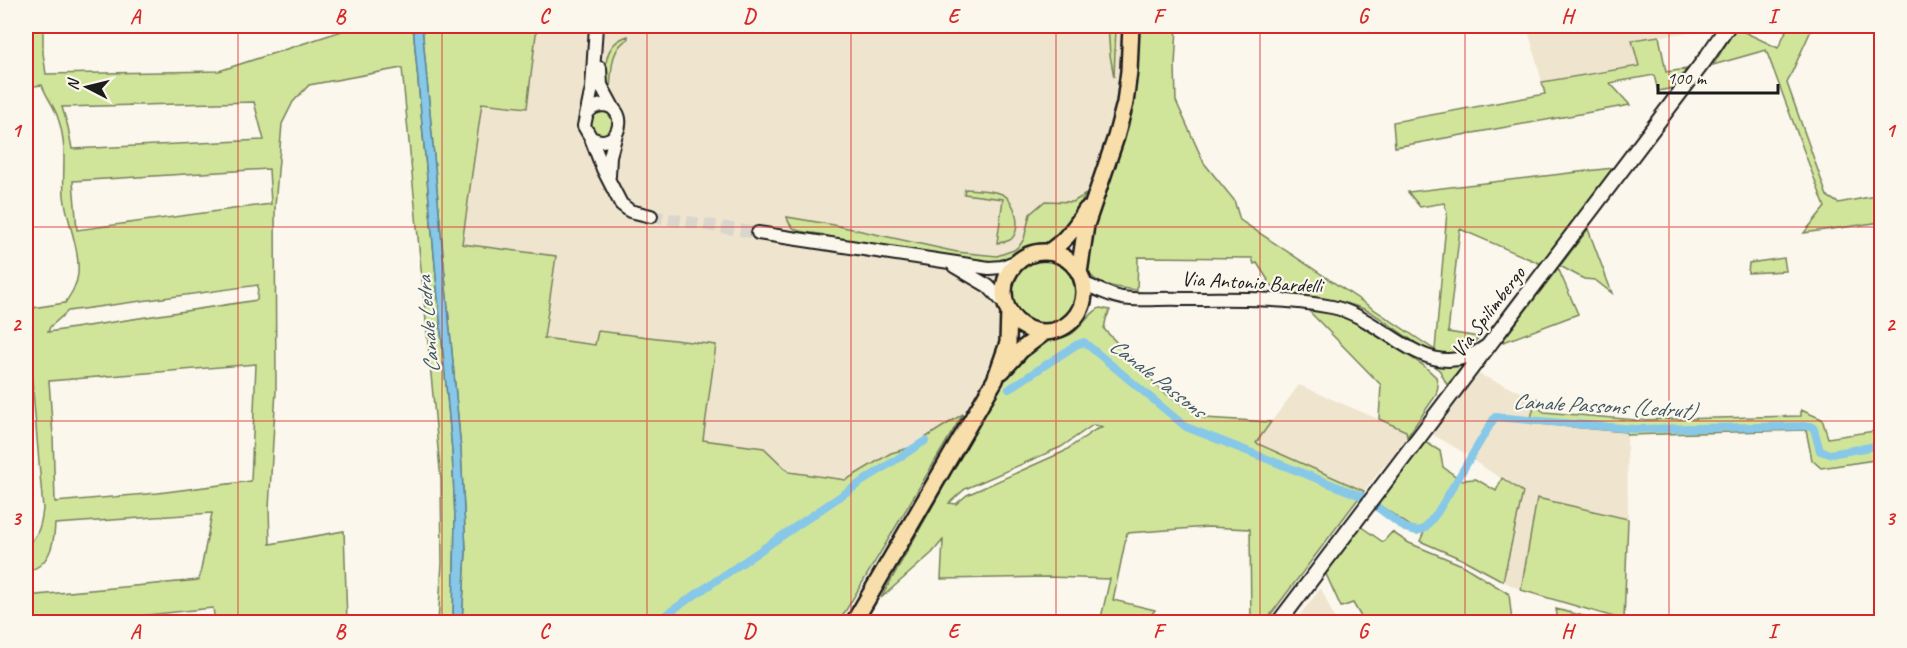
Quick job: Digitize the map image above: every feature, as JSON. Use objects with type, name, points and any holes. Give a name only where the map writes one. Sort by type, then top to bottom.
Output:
[{"type":"main road","points":[[1095,197],[1068,236],[1057,247],[1048,252],[1022,259],[1015,265],[1006,280],[1004,296],[1008,308],[1013,317],[1024,327],[1038,332],[1060,329],[1073,320],[1081,308],[1084,295],[1081,278],[1082,243],[1095,197],[1113,149],[1125,103],[1131,26]]},
{"type":"main road","name":"Via Spilimbergo","points":[[1279,622],[1704,61],[1728,26]]},
{"type":"main road","name":"Via Antonio Bardelli","points":[[1048,252],[1069,261],[1081,278]]},
{"type":"main road","points":[[995,380],[1008,343],[1008,308]]},
{"type":"main road","points":[[854,622],[995,380],[1021,350],[1046,332]]},
{"type":"street","points":[[596,26],[592,88],[584,126],[617,198],[625,208],[635,213],[651,216]]},
{"type":"street","points":[[603,26],[600,78],[619,120],[610,156],[610,183]]},
{"type":"street","points":[[586,115],[599,105],[610,107],[615,111]]},
{"type":"street","points":[[591,138],[608,140],[617,133]]},
{"type":"street","points":[[758,234],[995,268],[1022,259]]},
{"type":"street","points":[[948,262],[988,286],[1008,308]]},
{"type":"street","name":"Via Antonio Bardelli","points":[[1081,278],[1123,298],[1270,299],[1304,302],[1346,310],[1358,315],[1411,349],[1434,359],[1454,361],[1476,354],[1493,341]]},
{"type":"shaded area","points":[[537,26],[1122,26],[1122,61],[1110,133],[1099,165],[1075,213],[1041,246],[1026,248],[1018,253],[1001,272],[996,288],[1002,324],[999,347],[989,371],[963,414],[909,448],[891,453],[846,480],[789,472],[764,448],[703,440],[598,331],[596,345],[543,338],[462,245],[482,103],[527,108]]},
{"type":"shaded area","points":[[1527,26],[1716,26],[1714,29],[1632,40],[1640,66],[1542,82]]},
{"type":"shaded area","points":[[1478,374],[1537,399],[1529,423],[1627,432],[1628,519],[1537,498],[1521,590],[1503,581],[1523,492],[1432,434]]},
{"type":"shaded area","points":[[1299,385],[1406,431],[1407,437],[1364,491],[1255,443]]},
{"type":"shaded area","points":[[1321,588],[1336,622],[1294,622],[1306,607]]},
{"type":"green space","points":[[26,26],[43,26],[46,74],[219,71],[357,26],[413,26],[452,450],[455,518],[453,622],[438,622],[442,563],[441,480],[402,68],[309,85],[293,102],[282,124],[275,206],[276,390],[269,508],[270,544],[344,531],[347,622],[215,622],[213,608],[96,620],[26,622],[26,596],[199,580],[212,513],[55,524],[49,554],[40,565],[26,572],[26,547],[39,530],[43,509],[26,309],[65,303],[76,282],[78,264],[64,196],[64,148],[58,118],[42,85],[26,87]],"holes":[[[254,102],[264,140],[72,149],[62,107]],[[269,169],[271,204],[77,230],[73,181]],[[258,285],[257,300],[48,332],[50,327],[68,311]],[[256,364],[251,481],[158,493],[55,502],[49,381]]]},
{"type":"green space","points":[[422,26],[537,26],[527,108],[482,103],[462,244],[556,256],[544,338],[595,345],[598,331],[716,345],[703,440],[764,448],[789,472],[846,480],[891,453],[909,448],[963,414],[839,622],[462,622],[466,551],[461,450]]},
{"type":"green space","points":[[1108,26],[1116,26],[1114,77],[1110,55]]},
{"type":"green space","points":[[1137,26],[1177,26],[1176,101],[1204,163],[1234,200],[1240,220],[1435,350],[1447,212],[1444,203],[1420,207],[1408,192],[1613,168],[1541,264],[1460,229],[1448,332],[1479,337],[1463,353],[1451,356],[1438,354],[1425,348],[1375,315],[1354,305],[1321,298],[1277,294],[1272,285],[1266,282],[1268,280],[1257,263],[1254,264],[1252,258],[1138,257],[1137,290],[1103,284],[1088,271],[1086,251],[1092,226],[1125,134]]},
{"type":"green space","points":[[1775,26],[1813,26],[1787,83],[1827,196],[1838,203],[1881,195],[1881,222],[1804,233],[1825,207],[1766,50],[1713,65],[1734,31],[1738,29],[1778,48],[1786,31]]},
{"type":"green space","points":[[628,36],[615,54],[610,89],[607,90],[606,66],[609,51],[613,45]]},
{"type":"green space","points":[[1659,36],[1666,72],[1687,69],[1673,88],[1658,91],[1654,75],[1610,83],[1630,105],[1395,147],[1393,122],[1545,94],[1542,82],[1639,66],[1632,40]]},
{"type":"green space","points":[[596,111],[606,111],[613,118],[613,128],[606,135],[596,135],[589,128],[589,118]]},
{"type":"green space","points":[[965,189],[994,192],[1007,197],[1014,209],[1017,223],[1014,236],[1010,240],[997,243],[1003,199],[964,194]]},
{"type":"green space","points":[[1086,194],[1064,231],[1049,244],[1017,253],[1007,263],[979,263],[917,250],[835,239],[796,229],[789,223],[787,217],[957,252],[997,256],[1014,250],[1020,245],[1024,239],[1030,214],[1045,201],[1073,202]]},
{"type":"green space","points":[[1588,229],[1612,293],[1595,280],[1584,279],[1560,266]]},
{"type":"green space","points":[[1784,258],[1786,271],[1748,273],[1749,263]]},
{"type":"green space","points":[[1050,259],[1062,265],[1071,274],[1077,286],[1075,306],[1067,317],[1050,327],[1036,327],[1019,317],[1011,306],[1009,286],[1019,269],[1030,261]]},
{"type":"green space","points":[[1558,268],[1578,314],[1501,343]]},
{"type":"green space","points":[[1100,308],[1110,310],[1104,329],[1163,392],[1204,418],[1271,422],[1256,443],[1364,491],[1265,622],[1251,622],[1250,529],[1208,527],[1127,533],[1113,600],[1155,610],[1146,622],[1061,622],[1061,620],[1101,618],[1110,579],[1047,577],[941,579],[943,540],[932,553],[881,598],[998,390],[1011,372],[1033,347],[1073,333]],"holes":[[[1093,425],[1104,427],[1095,430],[1063,452],[967,495],[956,504],[949,503],[965,489],[1061,447]]]},
{"type":"green space","points":[[1307,309],[1327,311],[1350,319],[1423,365],[1436,377],[1438,386],[1436,395],[1407,437],[1406,431],[1379,419],[1381,385]]},
{"type":"green space","points":[[1430,361],[1468,361],[1447,385],[1440,371]]},
{"type":"green space","points":[[1537,399],[1540,409],[1544,412],[1636,420],[1801,416],[1801,410],[1822,419],[1828,438],[1881,430],[1881,459],[1821,468],[1812,460],[1806,430],[1627,435],[1626,432],[1529,423]]},
{"type":"green space","points":[[1425,442],[1440,451],[1443,467],[1461,480],[1476,479],[1496,491],[1502,478],[1523,492],[1503,581],[1466,561],[1420,541],[1424,532],[1412,527],[1378,504]]},
{"type":"green space","points":[[1537,498],[1628,519],[1624,620],[1521,590]]},
{"type":"green space","points":[[1360,526],[1383,542],[1392,532],[1409,543],[1462,565],[1509,594],[1512,622],[1364,622],[1353,603],[1341,607],[1325,572]]},
{"type":"green space","points":[[1556,609],[1607,622],[1558,622]]},
{"type":"water","points":[[413,26],[422,26],[461,450],[466,551],[462,622],[453,622],[455,518],[452,450]]},
{"type":"waterway","name":"Canale Passons","points":[[1009,389],[1084,342],[1186,427],[1361,496]]},
{"type":"waterway","name":"Canale Passons (Ledrut)","points":[[1377,507],[1405,528],[1417,531],[1424,529],[1437,513],[1495,417],[1634,429],[1811,426],[1814,429],[1820,451],[1830,454],[1882,445]]},
{"type":"waterway","name":"Canale Passons","points":[[655,622],[925,441]]},
{"type":"tunnel","points":[[651,216],[758,233]]},
{"type":"water label","name":"Canale Ledra","points":[[427,325]]}]
